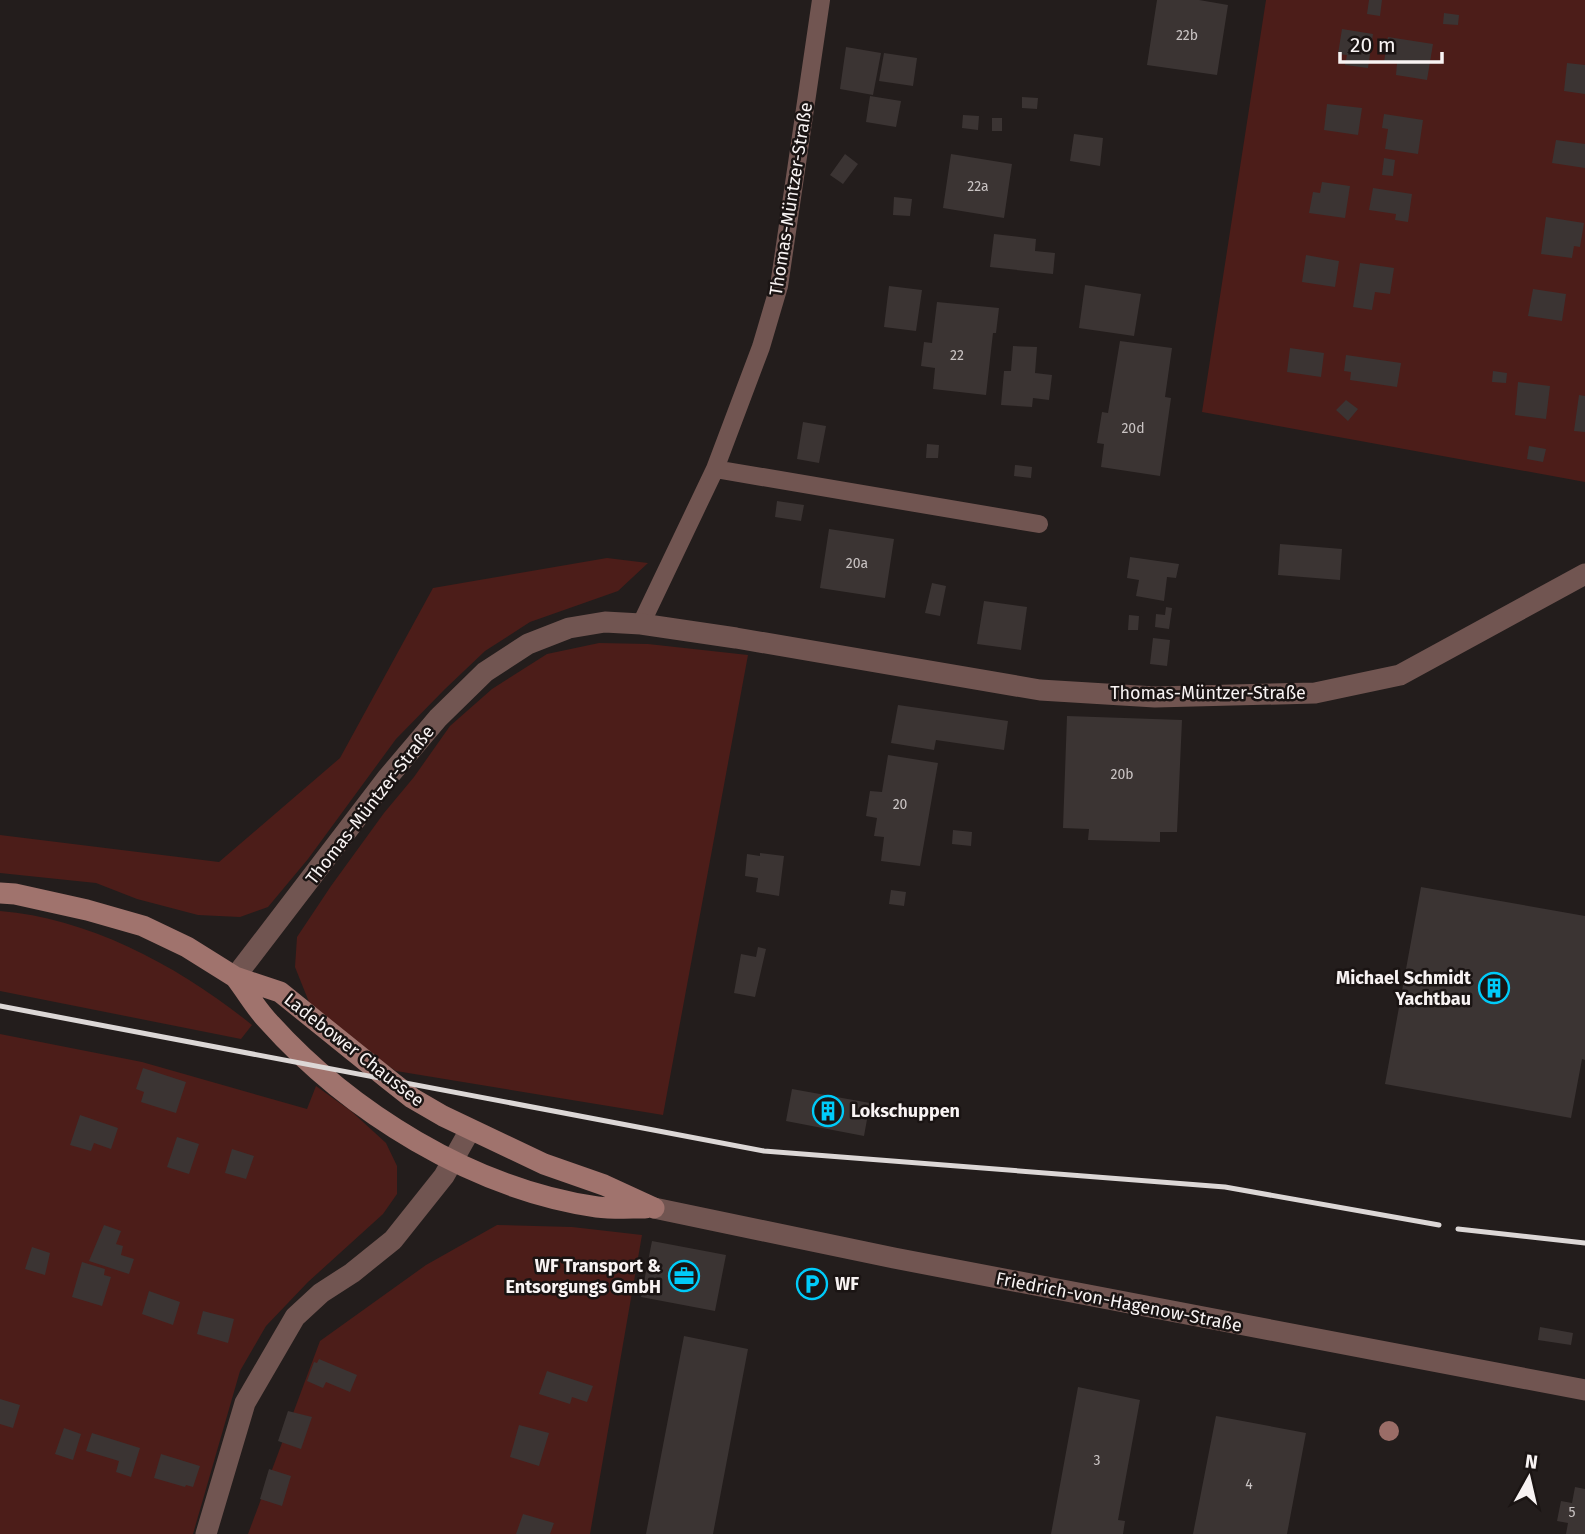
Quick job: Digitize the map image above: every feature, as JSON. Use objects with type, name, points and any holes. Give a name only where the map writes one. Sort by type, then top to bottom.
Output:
[{"type":"street","name":"Thomas-Müntzer-Straße","points":[[235,977],[388,778],[439,718],[485,673],[528,644],[569,628],[605,622],[640,624],[1040,690],[1155,697],[1315,693],[1400,675],[1585,574]]},
{"type":"street","name":"Ladebower Chaussee","points":[[0,893],[15,894],[143,926],[187,947],[235,977],[280,992],[412,1098],[470,1130]]},
{"type":"street","name":"Ladebower Chaussee","points":[[235,977],[264,1017],[314,1066],[368,1109],[453,1162]]},
{"type":"street","points":[[206,1534],[246,1403],[295,1317],[321,1293],[352,1273],[393,1240],[453,1162],[470,1130]]},
{"type":"street","name":"Friedrich-von-Hagenow-Straße","points":[[470,1130],[654,1209]]},
{"type":"street","name":"Friedrich-von-Hagenow-Straße","points":[[453,1162],[545,1197],[599,1207],[654,1209],[1585,1391]]},
{"type":"lane","name":"Thomas-Müntzer-Straße","points":[[640,624],[715,470],[761,347],[779,286],[821,0]]},
{"type":"lane","points":[[715,470],[1039,524]]},
{"type":"shaded area","points":[[1266,0],[1585,0],[1585,482],[1202,412]]},
{"type":"shaded area","points":[[607,558],[648,563],[618,591],[530,622],[485,651],[396,739],[308,859],[268,907],[240,917],[198,915],[137,899],[96,883],[0,873],[0,835],[219,862],[340,758],[433,588]]},
{"type":"shaded area","points":[[599,643],[648,644],[748,655],[663,1115],[396,1071],[360,1047],[309,1002],[295,967],[297,937],[331,886],[450,726],[492,689],[547,654]]},
{"type":"shaded area","points":[[0,911],[68,924],[134,949],[196,984],[252,1025],[241,1039],[0,991]]},
{"type":"shaded area","points":[[0,1034],[142,1062],[307,1109],[316,1086],[351,1111],[386,1143],[397,1166],[397,1194],[383,1214],[308,1282],[266,1326],[240,1371],[193,1534],[0,1534]]},
{"type":"shaded area","points":[[497,1225],[572,1227],[642,1235],[590,1534],[248,1534],[320,1341],[426,1265]]},
{"type":"building","points":[[1157,0],[1199,0],[1228,5],[1217,75],[1147,65]]},
{"type":"building","points":[[1369,0],[1382,0],[1380,16],[1367,14]]},
{"type":"building","points":[[1444,13],[1459,15],[1458,25],[1443,24]]},
{"type":"building","points":[[1342,29],[1373,34],[1368,68],[1345,65],[1347,55],[1338,54]]},
{"type":"building","points":[[1388,37],[1433,44],[1427,80],[1396,75],[1397,63],[1384,62]]},
{"type":"building","points":[[846,47],[881,53],[873,95],[840,89]]},
{"type":"building","points":[[884,53],[917,58],[913,86],[879,81]]},
{"type":"building","points":[[1567,63],[1585,65],[1585,94],[1564,91]]},
{"type":"building","points":[[870,96],[901,101],[896,127],[866,122]]},
{"type":"building","points":[[1022,97],[1038,98],[1037,109],[1022,108]]},
{"type":"building","points":[[1327,104],[1362,108],[1358,135],[1324,130]]},
{"type":"building","points":[[1384,114],[1423,120],[1418,154],[1385,149],[1388,129],[1382,128]]},
{"type":"building","points":[[963,115],[979,116],[978,130],[962,128]]},
{"type":"building","points":[[992,118],[1002,118],[1002,131],[992,131]]},
{"type":"building","points":[[1074,134],[1103,138],[1100,166],[1070,161]]},
{"type":"building","points":[[1556,140],[1585,144],[1585,168],[1552,163]]},
{"type":"building","points":[[845,154],[858,164],[843,184],[830,175]]},
{"type":"building","points":[[951,154],[1012,164],[1004,218],[943,208]]},
{"type":"building","points":[[1384,158],[1395,160],[1393,176],[1382,175]]},
{"type":"building","points":[[1322,182],[1350,186],[1345,218],[1309,213],[1313,192],[1320,193]]},
{"type":"building","points":[[1373,188],[1412,194],[1408,222],[1395,220],[1396,214],[1369,210]]},
{"type":"building","points":[[894,197],[912,199],[910,216],[893,215]]},
{"type":"building","points":[[1546,217],[1584,223],[1580,247],[1574,246],[1572,258],[1541,254]]},
{"type":"building","points":[[994,234],[1036,239],[1035,251],[1055,253],[1053,274],[990,267]]},
{"type":"building","points":[[1306,255],[1339,261],[1335,287],[1302,282]]},
{"type":"building","points":[[1360,263],[1394,268],[1390,294],[1375,292],[1372,310],[1353,307]]},
{"type":"building","points":[[1085,285],[1141,294],[1134,336],[1079,328]]},
{"type":"building","points":[[889,286],[922,290],[916,331],[884,327]]},
{"type":"building","points":[[1533,289],[1566,294],[1562,321],[1528,316]]},
{"type":"building","points":[[937,302],[999,308],[996,333],[993,333],[986,395],[933,389],[935,368],[921,366],[924,342],[932,343]]},
{"type":"building","points":[[1120,341],[1172,348],[1165,397],[1171,398],[1160,476],[1101,467],[1104,444],[1097,443],[1102,412],[1108,413]]},
{"type":"building","points":[[1013,346],[1037,347],[1035,373],[1052,375],[1049,400],[1033,398],[1032,407],[1001,405],[1004,371],[1011,371]]},
{"type":"building","points":[[1290,348],[1324,353],[1321,377],[1287,372]]},
{"type":"building","points":[[1346,355],[1401,363],[1397,387],[1350,380],[1351,372],[1344,371]]},
{"type":"building","points":[[1493,371],[1507,373],[1506,383],[1492,382]]},
{"type":"building","points":[[1518,382],[1550,386],[1546,419],[1515,415]]},
{"type":"building","points":[[1579,395],[1585,396],[1585,432],[1574,431]]},
{"type":"building","points":[[1346,400],[1358,409],[1348,421],[1336,410]]},
{"type":"building","points":[[803,422],[826,426],[819,463],[797,459]]},
{"type":"building","points":[[927,444],[939,445],[938,458],[926,458]]},
{"type":"building","points":[[1529,446],[1546,449],[1543,462],[1527,459]]},
{"type":"building","points":[[1015,465],[1032,467],[1031,478],[1014,476]]},
{"type":"building","points":[[777,501],[804,505],[801,521],[775,517]]},
{"type":"building","points":[[829,529],[894,539],[885,598],[820,588]]},
{"type":"building","points":[[1280,544],[1342,549],[1340,580],[1278,575]]},
{"type":"building","points":[[1130,557],[1179,564],[1176,578],[1167,577],[1164,601],[1136,596],[1139,580],[1127,578]]},
{"type":"building","points":[[932,583],[946,586],[940,616],[925,613]]},
{"type":"building","points":[[984,601],[1027,607],[1021,650],[977,644]]},
{"type":"building","points":[[1166,607],[1172,608],[1169,629],[1155,627],[1156,614],[1165,615]]},
{"type":"building","points":[[1129,615],[1139,616],[1138,630],[1128,630]]},
{"type":"building","points":[[1153,638],[1170,640],[1167,666],[1150,664]]},
{"type":"building","points":[[898,705],[1008,721],[1004,750],[936,740],[934,750],[891,743]]},
{"type":"building","points":[[1067,716],[1182,720],[1177,832],[1160,832],[1160,842],[1088,840],[1089,829],[1063,828]]},
{"type":"building","points":[[888,755],[938,763],[920,866],[881,861],[884,837],[874,836],[877,818],[866,816],[870,791],[882,792]]},
{"type":"building","points":[[953,830],[972,832],[971,846],[952,844]]},
{"type":"building","points":[[760,853],[784,856],[779,896],[756,892],[758,878],[745,876],[747,854],[760,856]]},
{"type":"building","name":"Michael Schmidt Yachtbau","points":[[1421,887],[1585,916],[1585,1060],[1582,1059],[1571,1118],[1385,1084]]},
{"type":"building","points":[[891,890],[906,892],[904,906],[889,904]]},
{"type":"building","points":[[758,947],[766,949],[755,997],[734,993],[741,954],[756,957]]},
{"type":"building","points":[[143,1068],[186,1082],[176,1113],[141,1102],[144,1092],[136,1089]]},
{"type":"building","name":"Lokschuppen","points":[[792,1089],[870,1103],[864,1136],[786,1121]]},
{"type":"building","points":[[80,1115],[118,1128],[111,1149],[94,1143],[91,1151],[70,1145]]},
{"type":"building","points":[[177,1137],[199,1144],[189,1174],[167,1167]]},
{"type":"building","points":[[232,1149],[254,1156],[246,1179],[225,1173]]},
{"type":"building","points":[[104,1225],[121,1231],[116,1244],[123,1246],[121,1255],[134,1259],[129,1274],[89,1261]]},
{"type":"building","name":"WF Transport & Entsorgungs GmbH","points":[[652,1241],[726,1255],[715,1311],[641,1297]]},
{"type":"building","points":[[32,1247],[50,1253],[45,1275],[25,1269]]},
{"type":"building","points":[[82,1262],[105,1269],[104,1275],[111,1277],[102,1306],[72,1297]]},
{"type":"building","points":[[149,1291],[180,1302],[173,1325],[142,1314]]},
{"type":"building","points":[[203,1311],[234,1319],[228,1343],[197,1334]]},
{"type":"building","points":[[1540,1327],[1573,1333],[1571,1345],[1538,1340]]},
{"type":"building","points":[[684,1336],[748,1349],[713,1534],[646,1534]]},
{"type":"building","points":[[319,1359],[357,1375],[350,1392],[326,1382],[323,1388],[307,1381],[314,1362],[317,1363]]},
{"type":"building","points":[[547,1371],[593,1386],[587,1402],[572,1397],[570,1404],[539,1394]]},
{"type":"building","points":[[1078,1387],[1140,1400],[1118,1520],[1125,1521],[1123,1534],[1051,1534]]},
{"type":"building","points":[[0,1399],[20,1405],[13,1428],[0,1424]]},
{"type":"building","points":[[288,1411],[312,1417],[301,1449],[278,1441]]},
{"type":"building","points":[[1216,1416],[1306,1433],[1287,1534],[1193,1534]]},
{"type":"building","points":[[519,1425],[549,1433],[539,1466],[510,1457]]},
{"type":"building","points":[[64,1428],[81,1434],[73,1460],[55,1454]]},
{"type":"building","points":[[92,1433],[140,1448],[131,1477],[116,1472],[119,1461],[86,1451]]},
{"type":"building","points":[[161,1454],[200,1466],[193,1487],[154,1478]]},
{"type":"building","points":[[269,1469],[291,1476],[282,1506],[260,1499]]},
{"type":"building","points":[[1575,1487],[1585,1489],[1585,1534],[1566,1534],[1568,1523],[1557,1521],[1561,1501],[1572,1503]]},
{"type":"building","points":[[523,1514],[554,1523],[550,1534],[516,1534]]},
{"type":"railway","points":[[0,1006],[764,1151],[1225,1187],[1439,1225]]},
{"type":"railway","points":[[1458,1229],[1585,1243]]},
{"type":"place","name":"Michael Schmidt Yachtbau","points":[[1494,988]]},
{"type":"place","name":"Lokschuppen","points":[[828,1111]]},
{"type":"place","name":"WF Transport & Entsorgungs GmbH","points":[[684,1276]]},
{"type":"place","name":"WF","points":[[812,1284]]}]
